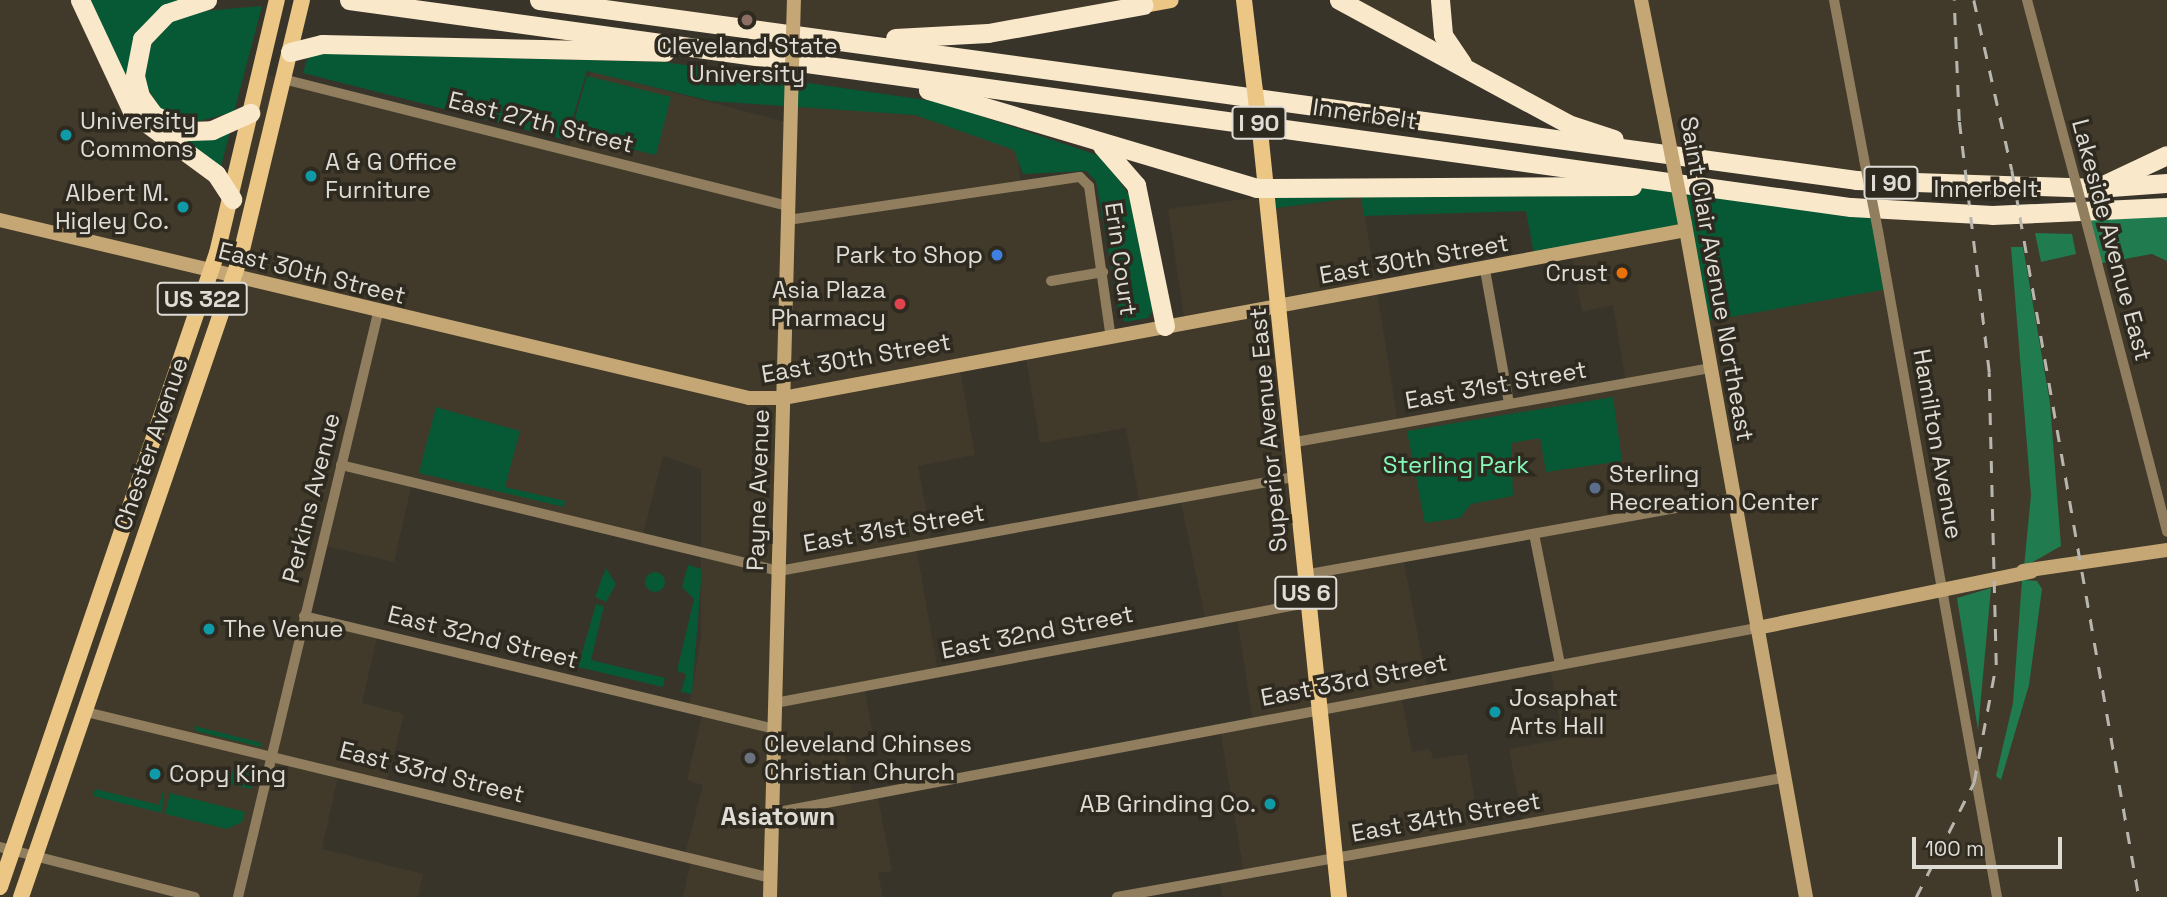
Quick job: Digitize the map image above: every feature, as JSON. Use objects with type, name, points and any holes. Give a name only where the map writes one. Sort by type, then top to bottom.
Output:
[{"type":"highway","points":[[80,0],[133,113],[216,174],[232,199]]},
{"type":"highway","points":[[207,0],[154,24],[136,57],[137,87],[154,115],[189,131],[223,127],[250,113]]},
{"type":"highway","name":"Innerbelt","points":[[349,0],[1710,188],[1932,214],[2167,207]]},
{"type":"highway","name":"Innerbelt","points":[[539,0],[1907,184],[2097,188],[2167,183]]},
{"type":"highway","points":[[608,0],[657,14]]},
{"type":"highway","points":[[1339,0],[1580,129],[1686,156]]},
{"type":"highway","points":[[1440,0],[1443,35],[1473,73]]},
{"type":"highway","points":[[814,36],[949,37],[1143,5]]},
{"type":"highway","points":[[290,52],[322,44],[723,50]]},
{"type":"highway","points":[[807,62],[965,99],[1267,189],[1710,188]]},
{"type":"highway","points":[[1089,138],[1120,161],[1136,185],[1165,326]]},
{"type":"highway","points":[[2097,188],[2167,155]]},
{"type":"highway","points":[[2116,210],[2167,218]]},
{"type":"main road","name":"Payne Avenue","points":[[770,897],[794,0]]},
{"type":"main road","points":[[1143,5],[1171,0]]},
{"type":"main road","name":"Superior Avenue East","points":[[1244,0],[1280,306],[1290,443],[1339,897]]},
{"type":"main road","name":"Saint Clair Avenue Northeast","points":[[1641,0],[1686,227],[1782,778],[1806,897]]},
{"type":"main road","name":"Chester Avenue","points":[[0,887],[5,848],[210,271],[232,199],[276,4]]},
{"type":"main road","name":"Chester Avenue","points":[[21,897],[82,711],[233,277],[301,6]]},
{"type":"main road","name":"East 30th Street","points":[[0,220],[711,391],[783,398],[1165,326],[1485,270],[1686,227]]},
{"type":"main road","name":"East 33rd Street","points":[[1757,628],[1943,590],[1989,575],[2031,572],[2167,550]]},
{"type":"street","name":"Hamilton Avenue","points":[[1834,0],[1997,897]]},
{"type":"street","name":"Lakeside Avenue East","points":[[2027,0],[2167,532]]},
{"type":"street","name":"East 27th Street","points":[[283,79],[788,213],[1072,175],[1089,186]]},
{"type":"street","name":"Erin Court","points":[[1089,186],[1111,338]]},
{"type":"street","points":[[1485,270],[1509,403]]},
{"type":"street","points":[[1051,281],[1102,272]]},
{"type":"street","name":"Perkins Avenue","points":[[238,897],[378,313]]},
{"type":"street","name":"East 31st Street","points":[[1290,443],[1711,368]]},
{"type":"street","name":"East 31st Street","points":[[341,465],[779,571],[1294,477]]},
{"type":"street","points":[[1304,575],[1734,498]]},
{"type":"street","points":[[1534,534],[1560,664]]},
{"type":"street","name":"East 32nd Street","points":[[775,703],[1307,603]]},
{"type":"street","name":"East 32nd Street","points":[[304,616],[775,729]]},
{"type":"street","name":"East 33rd Street","points":[[772,813],[1757,628]]},
{"type":"street","name":"East 33rd Street","points":[[82,711],[771,878]]},
{"type":"street","name":"East 34th Street","points":[[1117,897],[1782,778]]},
{"type":"street","points":[[5,848],[195,897]]},
{"type":"shaded area","points":[[0,0],[80,0],[227,186],[260,73],[568,150],[591,71],[790,123],[791,105],[915,115],[1016,142],[1021,183],[1072,175],[1089,186],[1111,337],[1185,323],[1168,209],[1268,196],[1270,209],[1362,197],[1398,423],[1626,383],[1613,305],[1582,312],[1571,253],[1873,209],[2084,215],[2097,264],[2152,254],[2167,261],[2167,897],[1222,897],[1219,878],[1244,874],[1220,728],[1253,722],[1237,617],[1206,622],[1180,498],[1140,505],[1126,428],[1040,443],[1025,352],[959,364],[975,455],[918,466],[932,543],[916,546],[938,672],[864,686],[873,735],[843,742],[853,798],[877,793],[892,871],[878,873],[883,897],[683,897],[691,860],[684,858],[703,785],[687,780],[703,712],[689,708],[701,637],[701,469],[663,456],[642,538],[412,483],[394,562],[322,545],[304,616],[378,633],[362,703],[404,714],[386,785],[338,776],[322,849],[423,874],[418,897],[0,897]],"holes":[[[1534,534],[1559,664],[1550,666],[1563,739],[1509,749],[1523,824],[1480,832],[1467,754],[1433,759],[1430,749],[1412,752],[1401,694],[1428,689],[1403,557]]]},
{"type":"shaded area","points":[[539,0],[1171,0],[911,39]]},
{"type":"shaded area","points":[[1339,0],[2167,0],[2167,155],[2097,188],[1938,186],[1615,140]]},
{"type":"green space","points":[[89,0],[184,0],[140,31],[130,82],[143,110],[168,131],[203,137],[231,128],[220,170],[141,115]]},
{"type":"green space","points":[[262,6],[234,112],[191,123],[161,110],[144,82],[145,49],[168,21],[193,12]]},
{"type":"green space","points":[[309,53],[664,62],[939,102],[1103,157],[1133,201],[1155,307],[1148,318],[1125,322],[1119,312],[1096,181],[1086,171],[1023,174],[1014,150],[915,115],[711,101],[587,71],[566,140],[303,73]]},
{"type":"green space","points":[[587,76],[671,97],[656,155],[570,135]]},
{"type":"green space","points":[[1624,185],[1873,209],[1888,289],[1702,322],[1686,230],[1535,260],[1526,211],[1364,216],[1361,197],[1269,209],[1267,189]]},
{"type":"green space","points":[[2117,210],[2167,217],[2167,261],[2152,254],[2097,264],[2084,215]]},
{"type":"green space","points":[[2035,233],[2072,234],[2076,254],[2041,262]]},
{"type":"green space","points":[[2011,247],[2023,247],[2050,403],[2061,546],[2024,567],[2031,495]]},
{"type":"green space","name":"Sterling Park","points":[[1613,397],[1622,461],[1546,472],[1540,438],[1511,443],[1513,496],[1471,504],[1460,518],[1425,523],[1407,431]]},
{"type":"green space","points":[[436,407],[520,431],[505,487],[565,501],[564,507],[419,473]]},
{"type":"green space","points":[[688,565],[702,569],[692,694],[681,692],[686,674],[677,671],[694,599],[682,587]]},
{"type":"green space","points":[[606,568],[616,584],[606,602],[595,597]]},
{"type":"green space","points":[[655,572],[662,575],[665,582],[662,589],[655,592],[648,589],[645,582],[648,575]]},
{"type":"green space","points":[[2022,580],[2037,581],[2042,589],[2029,685],[2001,780],[1996,776],[2013,703]]},
{"type":"green space","points":[[1991,588],[1978,730],[1957,598]]},
{"type":"green space","points":[[596,604],[604,606],[591,660],[665,678],[663,687],[578,667]]},
{"type":"green space","points":[[194,726],[262,743],[261,747],[196,731]]},
{"type":"green space","points":[[244,763],[256,767],[251,789],[210,779],[212,769],[232,772]]},
{"type":"green space","points":[[164,787],[162,813],[93,796],[95,789],[159,805]]},
{"type":"green space","points":[[170,793],[245,812],[242,822],[227,829],[165,814]]},
{"type":"railway","points":[[1916,897],[1974,782],[1996,665],[1989,372],[1959,121],[1954,0]]},
{"type":"railway","points":[[1974,0],[2012,170],[2139,897]]},
{"type":"place","name":"Cleveland State University","points":[[747,20]]},
{"type":"place","name":"University Commons","points":[[66,135]]},
{"type":"place","name":"A & G Office Furniture","points":[[311,176]]},
{"type":"place","name":"Albert M. Higley Co.","points":[[183,207]]},
{"type":"place","name":"Park to Shop","points":[[997,255]]},
{"type":"place","name":"Crust","points":[[1622,273]]},
{"type":"place","name":"Asia Plaza Pharmacy","points":[[900,304]]},
{"type":"place","name":"Sterling Recreation Center","points":[[1595,488]]},
{"type":"place","name":"The Venue","points":[[209,629]]},
{"type":"place","name":"Josaphat Arts Hall","points":[[1495,712]]},
{"type":"place","name":"Cleveland Chinses Christian Church","points":[[750,758]]},
{"type":"place","name":"Copy King","points":[[155,774]]},
{"type":"place","name":"AB Grinding Co.","points":[[1270,804]]},
{"type":"district","name":"Asiatown","points":[[778,817]]}]
